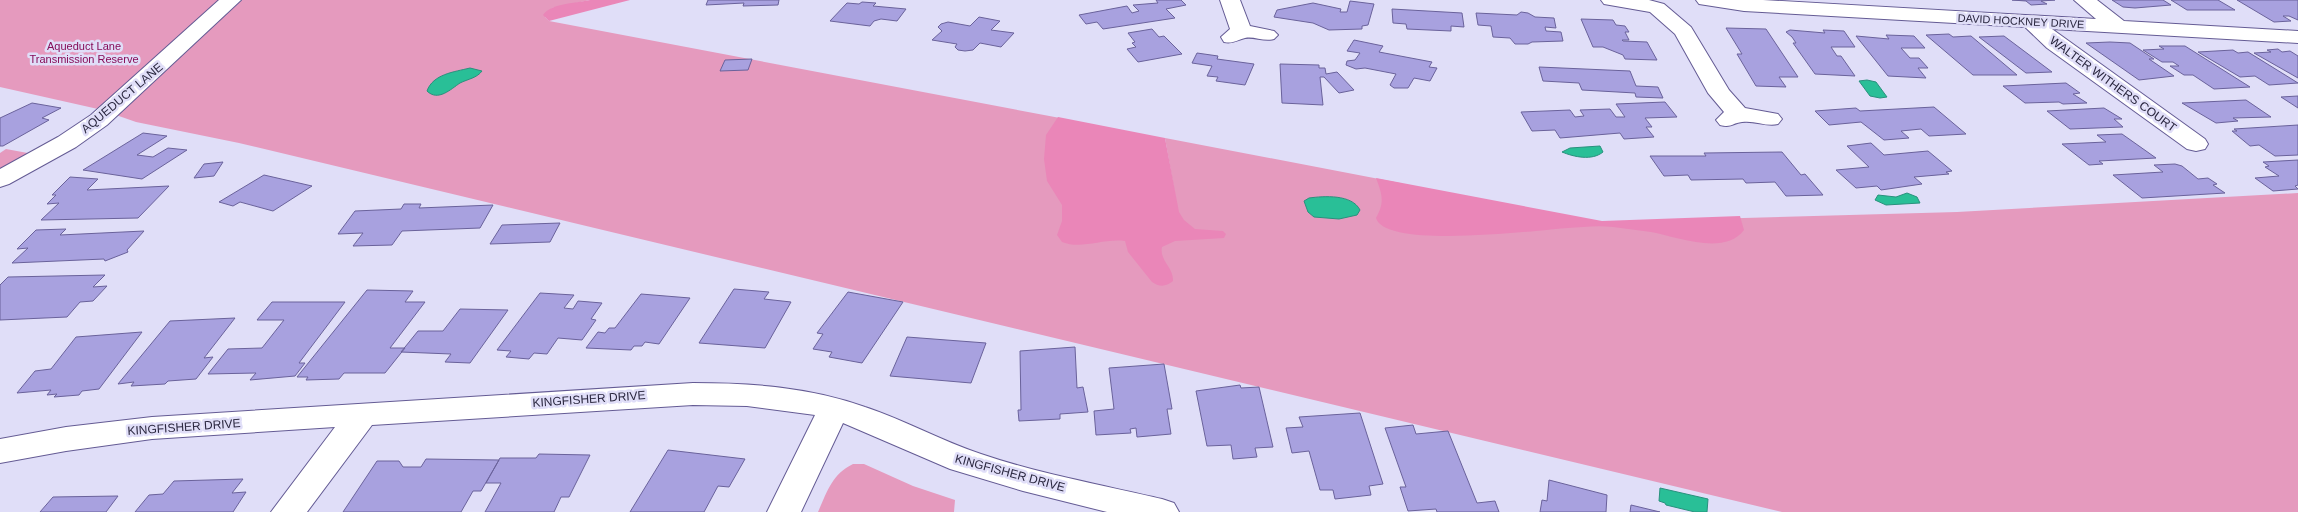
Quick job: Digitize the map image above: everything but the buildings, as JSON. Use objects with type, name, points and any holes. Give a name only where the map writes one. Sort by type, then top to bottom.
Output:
[{"type":"street","name":"AQUEDUCT LANE","points":[[0,179],[67,142],[99,120],[231,0]]},
{"type":"street","points":[[1230,0],[1237,34],[1267,35]]},
{"type":"street","points":[[1611,0],[1652,5],[1684,31],[1733,117],[1770,119]]},
{"type":"street","points":[[2084,0],[2119,27]]},
{"type":"street","points":[[1684,31],[1683,19],[1691,4]]},
{"type":"street","name":"DAVID HOCKNEY DRIVE","points":[[1652,5],[1669,10],[1691,4],[1744,5],[2298,38]]},
{"type":"street","name":"WALTER WITHERS COURT","points":[[2031,22],[2055,43],[2196,144]]},
{"type":"street","name":"KINGFISHER DRIVE","points":[[0,451],[66,439],[152,428],[639,396],[712,393],[779,398],[834,409],[868,420],[977,466],[1162,512]]},
{"type":"street","points":[[784,512],[834,409]]},
{"type":"street","points":[[288,512],[362,415]]},
{"type":"green space","name":"Aqueduct Lane Transmission Reserve","points":[[0,0],[221,0],[98,109],[0,87]]},
{"type":"green space","points":[[242,0],[590,0],[552,8],[545,17],[549,21],[1060,118],[1182,234],[1165,138],[1400,183],[1419,227],[1957,212],[2298,193],[2298,512],[1782,512],[239,143],[136,122],[116,115]]},
{"type":"green space","points":[[6,149],[33,154],[0,172],[0,153]]},
{"type":"green space","points":[[853,464],[864,464],[913,486],[955,500],[954,512],[818,512],[835,478]]},
{"type":"shaded area","points":[[590,0],[630,0],[549,21],[543,15],[558,6]]},
{"type":"shaded area","points":[[470,68],[482,71],[440,95],[431,94],[427,91],[430,85],[439,77]]},
{"type":"shaded area","points":[[1859,81],[1876,82],[1887,97],[1870,96]]},
{"type":"shaded area","points":[[1058,117],[1165,138],[1179,212],[1184,220],[1195,229],[1223,231],[1226,234],[1224,238],[1175,241],[1162,247],[1163,256],[1173,276],[1173,281],[1162,286],[1152,282],[1128,252],[1125,241],[1077,245],[1062,242],[1057,235],[1062,221],[1062,205],[1047,181],[1044,159],[1046,135]]},
{"type":"shaded area","points":[[1600,146],[1603,152],[1599,155],[1588,157],[1577,157],[1562,152],[1570,148]]},
{"type":"shaded area","points":[[1376,178],[1602,221],[1740,216],[1744,230],[1736,238],[1725,242],[1713,243],[1700,243],[1651,232],[1602,226],[1464,236],[1433,236],[1406,233],[1386,228],[1376,218],[1381,207],[1382,198]]},
{"type":"shaded area","points":[[1907,193],[1917,197],[1920,203],[1886,205],[1875,200],[1878,195],[1896,197]]},
{"type":"shaded area","points":[[1337,197],[1351,201],[1360,210],[1357,215],[1339,219],[1314,217],[1308,212],[1304,201],[1309,198]]},
{"type":"shaded area","points":[[1660,488],[1708,499],[1707,512],[1695,512],[1666,505],[1659,501]]}]
